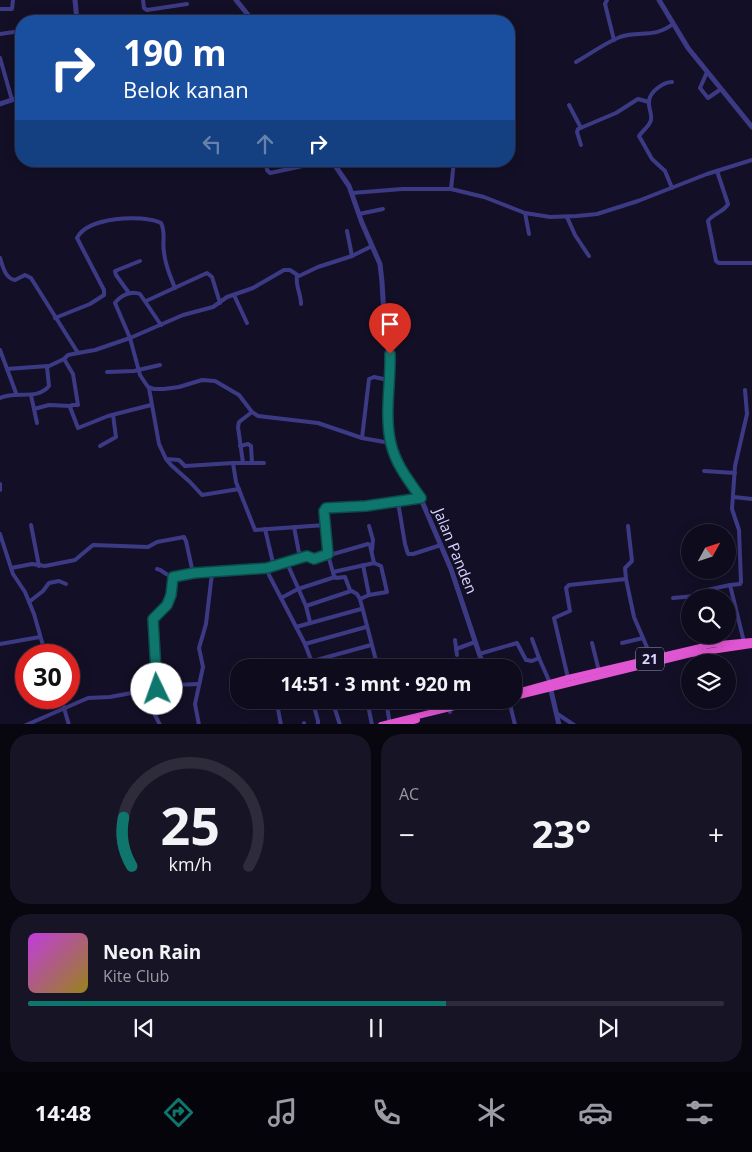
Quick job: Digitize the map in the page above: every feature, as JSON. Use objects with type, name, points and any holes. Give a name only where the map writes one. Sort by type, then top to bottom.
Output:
[{"type":"highway","name":"21","points":[[522,695],[568,678],[709,645],[752,641]]},
{"type":"highway","name":"21","points":[[522,691],[691,654],[752,645]]},
{"type":"highway","points":[[381,724],[455,709]]},
{"type":"highway","points":[[399,724],[415,718]]},
{"type":"street","points":[[0,9],[12,9],[13,0]]},
{"type":"street","points":[[75,0],[76,15]]},
{"type":"street","points":[[143,0],[144,8],[147,10],[187,4]]},
{"type":"street","points":[[236,0],[248,15]]},
{"type":"street","points":[[607,0],[605,4],[614,40]]},
{"type":"street","points":[[658,0],[707,72],[752,127]]},
{"type":"street","points":[[576,62],[622,36],[660,32],[673,24]]},
{"type":"street","points":[[0,34],[15,32]]},
{"type":"street","points":[[0,58],[12,100]]},
{"type":"street","points":[[707,72],[700,88],[708,98],[721,89]]},
{"type":"street","points":[[672,82],[663,84],[654,93],[649,102],[651,118],[647,127],[640,135],[654,162],[665,171],[672,188]]},
{"type":"street","points":[[0,104],[15,99]]},
{"type":"street","points":[[581,145],[577,131],[581,128],[616,113],[638,99],[649,102]]},
{"type":"street","points":[[568,105],[581,128]]},
{"type":"street","points":[[352,192],[452,189],[484,197],[525,213],[550,217],[567,217],[608,211],[752,160]]},
{"type":"street","points":[[267,167],[270,173],[298,167]]},
{"type":"street","name":"Jalan Panden","points":[[337,167],[347,180],[380,264],[383,308],[390,359],[388,380],[390,443],[400,467],[421,498],[441,545],[481,659]]},
{"type":"street","points":[[452,189],[454,167]]},
{"type":"street","points":[[717,171],[728,204],[726,209],[708,220],[716,261],[719,264],[752,263]]},
{"type":"street","points":[[359,214],[383,209]]},
{"type":"street","points":[[525,213],[529,234]]},
{"type":"street","points":[[567,217],[575,235],[589,256]]},
{"type":"street","points":[[55,318],[90,304],[104,295],[102,287],[77,238],[80,233],[102,222],[135,219],[161,224],[164,228],[163,251],[167,269],[175,288]]},
{"type":"street","points":[[347,230],[352,256]]},
{"type":"street","points":[[297,275],[352,256],[372,246]]},
{"type":"street","points":[[0,258],[5,273],[10,278],[15,280],[26,274],[31,278],[78,353]]},
{"type":"street","points":[[129,293],[115,271],[140,261]]},
{"type":"street","points":[[7,369],[48,366],[64,359],[68,354],[95,350],[130,338],[183,315],[213,307],[227,297],[253,288],[286,270],[290,270],[297,275]]},
{"type":"street","points":[[146,301],[208,273],[212,277],[220,303]]},
{"type":"street","points":[[297,275],[296,282],[301,304]]},
{"type":"street","points":[[161,324],[140,294],[129,293],[115,303],[130,338],[138,370],[148,387],[160,447],[171,465],[202,495],[239,488]]},
{"type":"street","points":[[234,295],[247,323]]},
{"type":"street","points":[[0,350],[16,393]]},
{"type":"street","points":[[34,409],[49,405],[76,406],[78,403],[73,374],[64,359]]},
{"type":"street","points":[[107,372],[138,370],[160,365]]},
{"type":"street","points":[[0,398],[16,393],[31,395],[48,387],[46,370],[48,366]]},
{"type":"street","points":[[362,438],[370,379],[374,377],[388,380]]},
{"type":"street","points":[[148,387],[164,389],[179,387],[202,380],[214,381],[239,395],[252,412],[260,416],[323,424],[362,438],[390,443]]},
{"type":"street","points":[[712,589],[741,582],[739,530],[732,509],[736,463],[747,414],[745,390]]},
{"type":"street","points":[[31,395],[37,424]]},
{"type":"street","points":[[71,406],[78,429],[112,415],[151,405]]},
{"type":"street","points":[[243,462],[238,425],[252,412]]},
{"type":"street","points":[[100,446],[116,436],[112,415]]},
{"type":"street","points":[[240,446],[248,444],[250,446],[252,463]]},
{"type":"street","points":[[166,459],[179,460],[185,466],[243,462],[264,463]]},
{"type":"street","points":[[233,463],[234,474],[255,530],[325,525]]},
{"type":"street","points":[[704,471],[735,473]]},
{"type":"street","points":[[0,484],[0,490]]},
{"type":"street","points":[[734,497],[752,499]]},
{"type":"street","points":[[335,578],[328,554],[324,511],[326,508],[366,506],[421,498]]},
{"type":"street","points":[[398,502],[408,554],[441,545]]},
{"type":"street","points":[[30,525],[39,566]]},
{"type":"street","points":[[369,526],[373,546],[372,552]]},
{"type":"street","points":[[628,526],[632,561],[625,568],[630,606],[652,659]]},
{"type":"street","points":[[294,527],[300,558]]},
{"type":"street","points":[[265,529],[274,567]]},
{"type":"street","points":[[0,534],[14,576],[29,602],[43,644]]},
{"type":"street","points":[[11,568],[32,564],[46,566],[75,560],[93,545],[148,547],[156,542],[184,537],[194,573]]},
{"type":"street","points":[[157,570],[161,570],[166,575],[175,576],[267,568],[307,556],[314,559],[368,544],[374,563]]},
{"type":"street","points":[[288,563],[306,606],[310,622]]},
{"type":"street","points":[[333,572],[374,563],[382,567],[387,591],[360,599]]},
{"type":"street","points":[[363,565],[369,595]]},
{"type":"street","points":[[267,568],[311,659]]},
{"type":"street","points":[[199,724],[195,704],[203,664],[199,648],[206,624],[212,573]]},
{"type":"street","points":[[157,689],[153,619],[167,605],[171,595],[172,579],[175,576]]},
{"type":"street","points":[[281,598],[298,589],[335,578],[345,577],[351,591],[357,594],[360,599],[375,659]]},
{"type":"street","points":[[568,678],[554,618],[570,611],[566,587],[569,585],[626,579]]},
{"type":"street","points":[[29,602],[43,591],[49,582],[59,581],[66,584]]},
{"type":"street","points":[[730,585],[744,642]]},
{"type":"street","points":[[306,606],[351,591]]},
{"type":"street","points":[[673,598],[681,598]]},
{"type":"street","points":[[296,627],[361,609]]},
{"type":"street","points":[[305,644],[366,627]]},
{"type":"street","points":[[0,644],[40,637]]},
{"type":"street","points":[[622,643],[643,638]]},
{"type":"street","points":[[455,640],[457,655]]},
{"type":"street","points":[[532,640],[550,686],[559,724]]},
{"type":"street","points":[[456,649],[475,642]]},
{"type":"street","points":[[479,654],[517,642],[526,660],[532,661],[539,658]]},
{"type":"street","points":[[592,643],[599,672]]},
{"type":"street","points":[[319,659],[371,645]]},
{"type":"street","points":[[80,701],[88,698],[110,697],[174,685],[199,684]]},
{"type":"street","points":[[151,690],[155,715],[160,724]]},
{"type":"street","points":[[26,724],[61,709]]},
{"type":"street","points":[[63,709],[69,724]]},
{"type":"street","points":[[278,709],[281,724]]},
{"type":"street","points":[[315,709],[318,724]]},
{"type":"street","points":[[335,709],[340,724]]},
{"type":"street","points":[[369,709],[372,724]]},
{"type":"street","points":[[388,709],[390,723]]},
{"type":"street","points":[[511,709],[515,724]]},
{"type":"street","points":[[556,713],[574,724]]},
{"type":"route","points":[[157,689],[153,619],[167,605],[171,595],[173,577],[194,573],[216,573],[274,567],[307,556],[314,559],[320,558],[328,554],[324,511],[326,508],[366,506],[421,498],[396,460],[390,443],[388,395],[390,354]]}]
